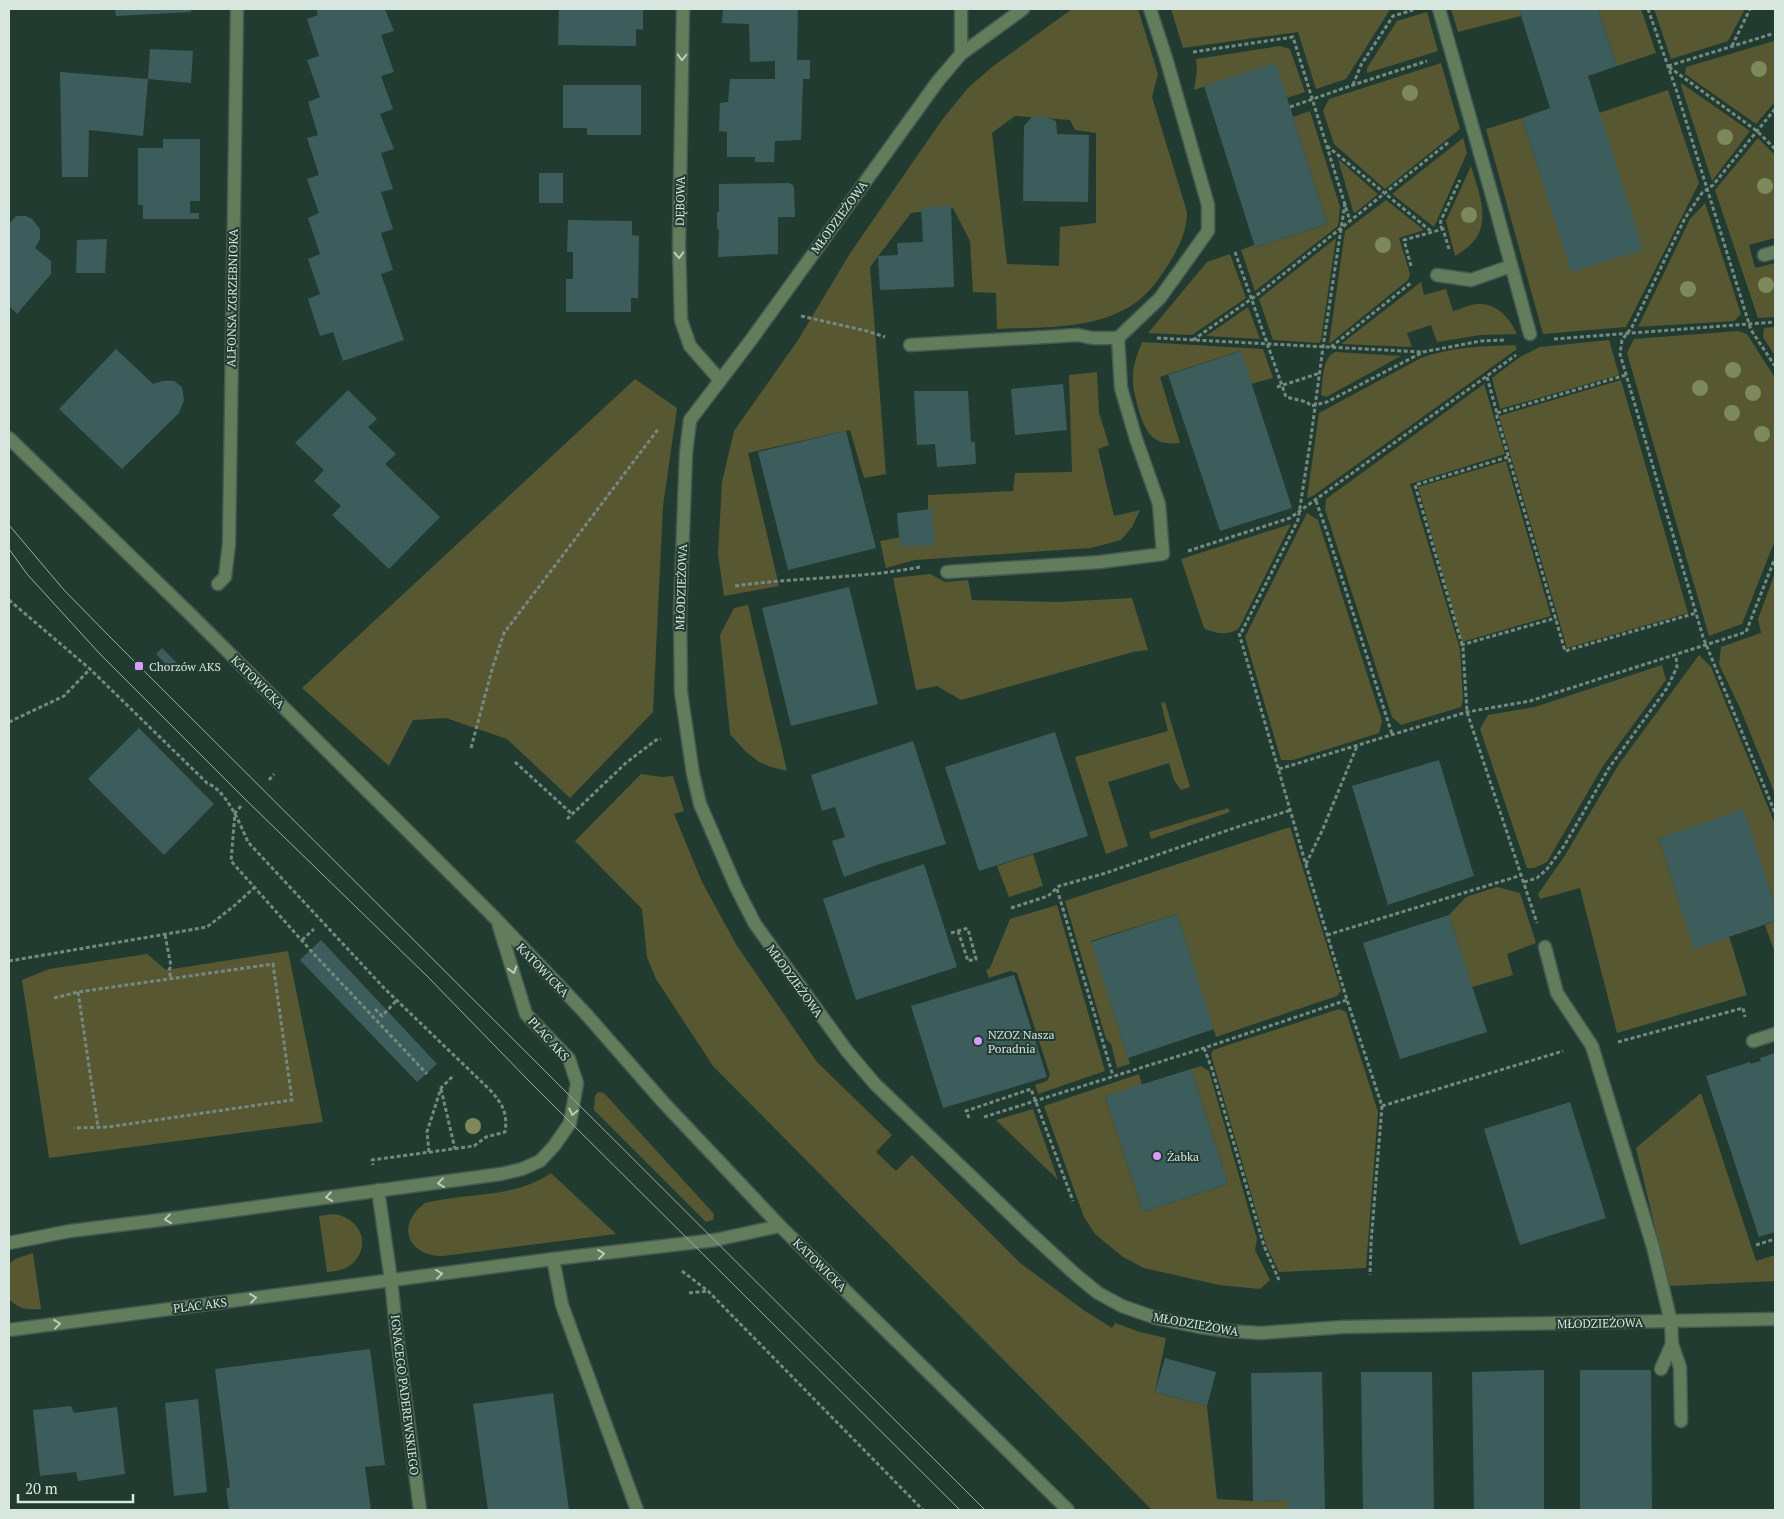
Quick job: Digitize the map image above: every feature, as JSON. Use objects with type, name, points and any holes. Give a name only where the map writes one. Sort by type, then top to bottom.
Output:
[{"type":"street","name":"ALFONSA ZGRZEBNIOKA","points":[[218,584],[225,576],[229,544],[237,9]]},
{"type":"street","name":"DĘBOWA","points":[[683,9],[679,244],[681,320],[690,346],[720,380]]},
{"type":"street","points":[[962,9],[962,54]]},
{"type":"street","name":"MŁODZIEŻOWA","points":[[1023,9],[962,54],[938,81],[751,340],[690,420],[686,453],[680,650],[681,692],[693,774],[700,804],[736,887],[755,924],[847,1051],[882,1090],[1022,1226],[1076,1275],[1098,1293],[1122,1306],[1156,1318],[1229,1332],[1261,1333],[1343,1327],[1775,1319]]},
{"type":"street","points":[[910,345],[1078,335],[1092,338],[1118,338],[1160,298],[1208,231],[1208,205],[1150,9]]},
{"type":"street","points":[[1439,9],[1530,334]]},
{"type":"street","points":[[1437,275],[1471,280],[1511,266]]},
{"type":"street","points":[[947,572],[1100,562],[1163,554],[1158,504],[1121,388],[1118,338]]},
{"type":"street","name":"KATOWICKA","points":[[9,438],[218,642],[499,924],[586,1014],[663,1102],[780,1226],[1068,1510]]},
{"type":"street","name":"PLAC AKS","points":[[9,1243],[70,1231],[447,1182],[522,1169],[540,1161],[567,1130],[577,1083],[569,1059],[526,1014],[499,924]]},
{"type":"street","points":[[1545,947],[1557,993],[1592,1046],[1653,1247],[1671,1322],[1672,1344],[1680,1367],[1682,1421]]},
{"type":"street","points":[[1753,1041],[1775,1034]]},
{"type":"street","points":[[378,1190],[391,1280]]},
{"type":"street","name":"PLAC AKS","points":[[9,1330],[553,1259],[715,1240],[780,1226]]},
{"type":"street","points":[[553,1259],[562,1305],[637,1510]]},
{"type":"street","name":"IGNACEGO PADEREWSKIEGO","points":[[391,1280],[420,1510]]},
{"type":"street","points":[[1661,1368],[1672,1344]]},
{"type":"path","points":[[1353,84],[1361,65],[1393,16],[1416,9]]},
{"type":"path","points":[[1648,9],[1708,189],[1751,330],[1775,366]]},
{"type":"path","points":[[1731,47],[1750,9]]},
{"type":"path","points":[[1668,66],[1772,34]]},
{"type":"path","points":[[1190,53],[1294,37],[1350,221]]},
{"type":"path","points":[[1290,107],[1353,84],[1431,60]]},
{"type":"path","points":[[1668,66],[1757,131],[1775,149]]},
{"type":"path","points":[[1775,109],[1713,185],[1702,193],[1685,218],[1632,327],[1622,340],[1620,354],[1706,646],[1775,813]]},
{"type":"path","points":[[1193,340],[1252,298],[1454,139]]},
{"type":"path","points":[[1326,145],[1432,232]]},
{"type":"path","points":[[1451,257],[1443,229],[1440,226],[1461,177]]},
{"type":"path","points":[[1345,203],[1323,347],[1318,404],[1300,511],[1292,532],[1242,631],[1239,633],[1327,935],[1382,1106],[1370,1275]]},
{"type":"path","points":[[1413,272],[1404,240],[1443,229]]},
{"type":"path","points":[[1235,252],[1286,397],[1306,402],[1311,406],[1318,404]]},
{"type":"path","points":[[1331,348],[1415,280]]},
{"type":"path","points":[[815,320],[867,331]]},
{"type":"path","points":[[1182,554],[1290,518],[1518,353],[1531,339],[1530,334]]},
{"type":"path","points":[[1155,338],[1423,352]]},
{"type":"path","points":[[1277,387],[1320,373]]},
{"type":"path","points":[[1497,413],[1626,375]]},
{"type":"path","points":[[1487,376],[1508,457],[1565,651],[1696,613]]},
{"type":"path","points":[[471,748],[492,666],[504,633],[659,428]]},
{"type":"path","points":[[1508,457],[1415,485],[1463,648],[1467,712],[1545,947]]},
{"type":"path","points":[[1316,501],[1392,734]]},
{"type":"path","points":[[1279,769],[1467,712],[1530,701],[1640,665],[1676,656],[1746,632],[1775,558]]},
{"type":"path","points":[[735,586],[767,581],[895,572],[921,567]]},
{"type":"path","points":[[9,600],[90,669],[207,783],[212,785],[235,813],[248,842],[397,1000],[499,1099],[505,1110],[505,1132],[486,1137],[474,1146],[372,1160]]},
{"type":"path","points":[[1461,646],[1556,618]]},
{"type":"path","points":[[1524,882],[1537,878],[1547,870],[1564,846],[1609,768],[1667,688],[1677,666],[1676,656]]},
{"type":"path","points":[[9,722],[64,696],[90,669]]},
{"type":"path","points":[[567,819],[627,762],[656,740],[666,737]]},
{"type":"path","points":[[1306,865],[1358,745]]},
{"type":"path","points":[[515,762],[572,814]]},
{"type":"path","points":[[268,780],[274,774]]},
{"type":"path","points":[[241,806],[235,813],[231,860],[302,940],[427,1074]]},
{"type":"path","points":[[1010,908],[1048,896],[1059,886],[1106,873],[1291,810]]},
{"type":"path","points":[[1327,935],[1522,875]]},
{"type":"path","points":[[9,961],[207,927],[255,887]]},
{"type":"path","points":[[1057,889],[1113,1076]]},
{"type":"path","points":[[951,933],[958,933],[968,928],[976,959],[968,961],[958,933]]},
{"type":"path","points":[[302,940],[314,930]]},
{"type":"path","points":[[166,934],[171,979]]},
{"type":"path","points":[[54,998],[78,992],[273,964],[292,1100],[108,1127],[74,1128]]},
{"type":"path","points":[[78,992],[98,1127]]},
{"type":"path","points":[[375,1009],[382,1016],[397,1000]]},
{"type":"path","points":[[984,1117],[1204,1048],[1347,1000]]},
{"type":"path","points":[[1613,1043],[1743,1008],[1753,1041]]},
{"type":"path","points":[[1204,1048],[1212,1069],[1264,1246],[1279,1280]]},
{"type":"path","points":[[1382,1106],[1571,1049]]},
{"type":"path","points":[[429,1152],[427,1132],[441,1088],[454,1075]]},
{"type":"path","points":[[441,1088],[455,1149]]},
{"type":"path","points":[[969,1118],[966,1111],[1031,1089],[1073,1201]]},
{"type":"path","points":[[1756,1245],[1775,1239]]},
{"type":"path","points":[[678,1268],[708,1291],[923,1510]]},
{"type":"path","points":[[689,1293],[708,1291]]},
{"type":"shaded area","points":[[1072,9],[1138,9],[1158,74],[1152,97],[1187,212],[1184,233],[1172,259],[1146,294],[1129,307],[1114,314],[1081,324],[997,329],[996,293],[973,292],[970,241],[953,208],[911,213],[870,267],[886,474],[864,478],[850,430],[748,453],[779,586],[724,596],[718,554],[722,482],[734,431],[798,340],[849,255],[942,120],[968,88],[992,67]],"holes":[[[1015,116],[1070,120],[1075,130],[1096,133],[1096,223],[1060,227],[1059,266],[1007,264],[992,133]]]},
{"type":"shaded area","points":[[1171,9],[1389,9],[1389,11],[1346,79],[1316,89],[1298,32],[1183,48]]},
{"type":"shaded area","points":[[1451,9],[1519,9],[1521,16],[1458,32]]},
{"type":"shaded area","points":[[1598,9],[1641,9],[1656,53],[1617,66]]},
{"type":"shaded area","points":[[1654,9],[1745,9],[1728,41],[1671,59]]},
{"type":"shaded area","points":[[1427,12],[1438,51],[1367,73],[1367,68],[1397,21]]},
{"type":"shaded area","points":[[1774,41],[1775,102],[1756,124],[1685,74],[1686,67]]},
{"type":"shaded area","points":[[1280,46],[1290,49],[1305,92],[1287,98],[1276,64],[1194,90],[1197,71],[1196,59]]},
{"type":"shaded area","points":[[1441,63],[1460,129],[1385,189],[1334,144],[1323,111],[1329,99]]},
{"type":"shaded area","points":[[1681,83],[1750,131],[1712,181],[1681,86]]},
{"type":"shaded area","points":[[1668,90],[1699,183],[1626,327],[1543,334],[1486,129],[1522,118],[1571,271],[1599,113]]},
{"type":"shaded area","points":[[1310,111],[1340,207],[1338,226],[1255,291],[1241,250],[1327,224],[1293,117]]},
{"type":"shaded area","points":[[1463,138],[1467,153],[1434,227],[1392,194]]},
{"type":"shaded area","points":[[1758,138],[1775,155],[1775,238],[1749,245],[1755,268],[1775,263],[1775,317],[1758,318],[1715,190]]},
{"type":"shaded area","points":[[1338,159],[1378,194],[1355,213],[1353,211]]},
{"type":"shaded area","points":[[1471,166],[1481,204],[1481,227],[1477,237],[1468,247],[1455,256],[1446,221]]},
{"type":"shaded area","points":[[1386,200],[1424,230],[1399,238],[1410,274],[1408,280],[1329,344],[1345,231]]},
{"type":"shaded area","points":[[1705,203],[1741,314],[1734,321],[1638,327],[1690,219]]},
{"type":"shaded area","points":[[1336,238],[1321,340],[1319,343],[1273,340],[1259,299]]},
{"type":"shaded area","points":[[1230,254],[1246,298],[1192,335],[1148,333],[1207,262]]},
{"type":"shaded area","points":[[1421,282],[1424,295],[1446,289],[1453,311],[1478,304],[1493,307],[1507,318],[1517,334],[1481,335],[1437,342],[1431,325],[1407,333],[1412,347],[1341,344]]},
{"type":"shaded area","points":[[1248,307],[1260,339],[1206,336]]},
{"type":"shaded area","points":[[1775,327],[1775,356],[1763,337],[1764,328]]},
{"type":"shaded area","points":[[1738,331],[1747,334],[1775,378],[1775,540],[1742,624],[1709,636],[1627,353],[1634,339]]},
{"type":"shaded area","points":[[1609,340],[1619,375],[1500,409],[1492,378],[1520,357],[1540,347]]},
{"type":"shaded area","points":[[1142,342],[1263,349],[1273,378],[1251,384],[1240,351],[1160,377],[1180,443],[1163,442],[1157,440],[1148,432],[1134,394],[1134,367]]},
{"type":"shaded area","points":[[1515,345],[1517,349],[1313,496],[1307,498],[1319,413],[1421,358],[1456,349]]},
{"type":"shaded area","points":[[1336,352],[1401,356],[1326,397],[1321,395],[1324,370],[1328,358]]},
{"type":"shaded area","points":[[1097,372],[1099,413],[1109,445],[1098,449],[1114,516],[1140,510],[1132,527],[1121,540],[1091,548],[915,560],[886,568],[880,541],[928,532],[928,495],[1013,491],[1015,473],[1072,472],[1069,375]]},
{"type":"shaded area","points":[[635,379],[677,408],[663,506],[653,712],[570,798],[507,739],[446,718],[413,720],[389,766],[302,688]]},
{"type":"shaded area","points":[[1621,380],[1688,613],[1567,648],[1499,416]]},
{"type":"shaded area","points":[[1484,384],[1505,454],[1410,484],[1460,649],[1463,700],[1461,707],[1401,725],[1392,717],[1325,509],[1326,499]]},
{"type":"shaded area","points":[[1506,461],[1551,616],[1462,642],[1418,487]]},
{"type":"shaded area","points":[[1307,513],[1318,520],[1382,721],[1379,733],[1293,760],[1281,760],[1245,637]]},
{"type":"shaded area","points":[[1291,524],[1239,628],[1235,631],[1222,633],[1204,628],[1181,559]]},
{"type":"shaded area","points":[[1775,573],[1775,794],[1740,708],[1719,664],[1721,647],[1761,633],[1758,619]]},
{"type":"shaded area","points":[[930,574],[945,582],[968,580],[972,600],[1058,602],[1132,598],[1148,650],[1133,652],[961,700],[937,686],[916,690],[893,578]]},
{"type":"shaded area","points":[[748,605],[787,771],[759,762],[745,751],[730,734],[720,635],[734,608]]},
{"type":"shaded area","points":[[1699,655],[1711,667],[1775,824],[1775,906],[1744,810],[1659,838],[1694,948],[1729,936],[1747,995],[1617,1033],[1580,888],[1540,899],[1538,894],[1564,857],[1619,764]]},
{"type":"shaded area","points":[[1662,665],[1666,680],[1603,766],[1547,862],[1534,868],[1527,868],[1480,729],[1488,715],[1535,707]]},
{"type":"shaded area","points":[[1165,702],[1190,787],[1181,790],[1174,780],[1169,763],[1108,782],[1128,846],[1106,854],[1075,757],[1168,731],[1161,703]]},
{"type":"shaded area","points":[[641,774],[662,777],[673,776],[684,811],[674,814],[702,882],[737,946],[817,1062],[892,1135],[876,1152],[896,1171],[912,1155],[1020,1263],[1085,1311],[1112,1328],[1115,1323],[1140,1332],[1166,1338],[1155,1392],[1207,1406],[1217,1499],[1287,1500],[1287,1510],[1152,1510],[713,1066],[656,979],[647,957],[642,909],[575,841]]},
{"type":"shaded area","points":[[1228,808],[1230,812],[1151,839],[1149,832]]},
{"type":"shaded area","points":[[1290,827],[1341,991],[1337,996],[1216,1037],[1177,914],[1091,941],[1130,1064],[1117,1068],[1111,1044],[1106,1039],[1065,901]]},
{"type":"shaded area","points":[[1033,854],[1043,886],[1009,897],[997,866]]},
{"type":"shaded area","points":[[1497,887],[1520,893],[1536,943],[1507,954],[1513,975],[1472,987],[1449,915],[1466,897]]},
{"type":"shaded area","points":[[1057,905],[1105,1071],[1038,1094],[1035,1085],[1047,1081],[1050,1075],[1017,973],[1010,971],[989,978],[986,970],[990,968],[1010,919]]},
{"type":"shaded area","points":[[1775,921],[1775,953],[1765,925]]},
{"type":"shaded area","points":[[288,951],[323,1122],[49,1158],[22,980],[49,969],[147,954],[166,970]]},
{"type":"shaded area","points":[[1339,1009],[1346,1012],[1378,1112],[1366,1268],[1279,1272],[1266,1245],[1211,1055],[1213,1050]]},
{"type":"shaded area","points":[[1201,1066],[1209,1071],[1257,1239],[1255,1250],[1270,1280],[1260,1289],[1219,1285],[1144,1268],[1123,1257],[1095,1234],[1084,1217],[1044,1106],[1139,1074],[1142,1085],[1105,1096],[1143,1212],[1228,1184],[1191,1069]]},
{"type":"shaded area","points":[[598,1092],[604,1093],[714,1214],[713,1220],[706,1222],[594,1110],[595,1096]]},
{"type":"shaded area","points":[[1701,1093],[1756,1261],[1775,1255],[1775,1281],[1669,1286],[1636,1148]]},
{"type":"shaded area","points":[[1033,1109],[1058,1180],[996,1120]]},
{"type":"shaded area","points":[[551,1173],[616,1234],[443,1256],[431,1255],[421,1251],[410,1238],[408,1229],[410,1221],[425,1203],[506,1191],[537,1181]]},
{"type":"shaded area","points":[[333,1214],[342,1216],[356,1225],[360,1232],[362,1248],[359,1256],[353,1263],[341,1270],[327,1272],[319,1216]]},
{"type":"shaded area","points":[[33,1253],[41,1309],[23,1308],[9,1299],[9,1264],[15,1259]]},
{"type":"building","points":[[115,9],[191,9],[191,12],[116,16]]},
{"type":"building","points":[[316,9],[385,9],[394,31],[381,35],[394,72],[381,76],[393,109],[380,114],[394,149],[381,153],[393,189],[381,192],[393,229],[381,233],[393,270],[381,274],[404,340],[343,361],[333,332],[320,336],[308,299],[320,294],[308,259],[320,254],[308,218],[319,213],[307,179],[319,175],[307,138],[318,135],[308,102],[320,97],[307,60],[319,56],[307,19],[318,15]]},
{"type":"building","points":[[559,9],[643,9],[643,30],[636,29],[636,46],[558,45]]},
{"type":"building","points":[[723,9],[798,9],[797,60],[810,60],[810,79],[803,79],[801,140],[775,141],[774,162],[755,162],[755,157],[727,157],[727,132],[719,131],[720,103],[728,102],[730,79],[775,79],[775,61],[750,62],[749,24],[722,23]]},
{"type":"building","points":[[1519,9],[1598,9],[1617,66],[1588,76],[1643,250],[1571,272],[1522,118],[1550,108]]},
{"type":"building","points":[[150,49],[193,51],[191,83],[148,79]]},
{"type":"building","points":[[1276,63],[1327,224],[1255,247],[1204,86]]},
{"type":"building","points":[[60,72],[148,79],[143,136],[89,130],[88,177],[62,177]]},
{"type":"building","points":[[563,85],[641,85],[641,135],[587,135],[587,128],[563,128]]},
{"type":"building","points":[[1042,116],[1056,121],[1057,134],[1089,135],[1088,202],[1023,201],[1024,126],[1032,117]]},
{"type":"building","points":[[163,139],[200,139],[200,201],[190,201],[190,213],[199,213],[199,219],[143,219],[143,205],[138,205],[138,148],[163,148]]},
{"type":"building","points":[[539,173],[563,173],[563,203],[539,203]]},
{"type":"building","points":[[789,183],[793,185],[794,189],[795,217],[778,217],[778,254],[718,257],[719,229],[717,229],[717,212],[719,212],[719,184]]},
{"type":"building","points":[[951,206],[954,287],[880,290],[878,256],[898,255],[897,243],[923,242],[921,207]]},
{"type":"building","points":[[16,216],[26,216],[32,219],[40,229],[40,239],[35,248],[51,261],[51,274],[17,314],[9,306],[9,224]]},
{"type":"building","points":[[568,220],[632,221],[632,235],[639,236],[638,298],[631,298],[631,312],[566,312],[566,279],[573,279],[573,252],[567,252]]},
{"type":"building","points":[[107,239],[105,273],[76,273],[77,240]]},
{"type":"building","points":[[116,349],[153,384],[163,381],[174,381],[182,387],[184,400],[179,413],[122,469],[59,409]]},
{"type":"building","points":[[1241,351],[1292,508],[1220,531],[1168,375]]},
{"type":"building","points":[[1063,384],[1067,430],[1015,435],[1011,389]]},
{"type":"building","points":[[348,390],[377,419],[368,427],[396,454],[385,464],[440,517],[389,569],[332,515],[341,506],[314,481],[324,470],[295,443]]},
{"type":"building","points":[[914,391],[968,391],[971,442],[975,442],[976,464],[937,467],[935,444],[917,445]]},
{"type":"building","points":[[846,431],[876,548],[788,570],[758,452]]},
{"type":"building","points":[[932,509],[935,545],[900,547],[897,513]]},
{"type":"building","points":[[849,587],[878,704],[791,726],[762,608]]},
{"type":"building","points":[[162,648],[181,667],[174,673],[156,654]]},
{"type":"building","points":[[139,728],[214,804],[164,855],[88,779]]},
{"type":"building","points":[[1055,732],[1088,836],[979,871],[945,767]]},
{"type":"building","points":[[913,741],[946,844],[844,877],[832,841],[845,837],[835,807],[822,811],[811,775]]},
{"type":"building","points":[[1439,760],[1474,876],[1388,905],[1352,786]]},
{"type":"building","points":[[1744,809],[1775,906],[1775,921],[1694,949],[1659,838]]},
{"type":"building","points":[[924,864],[957,967],[856,1000],[823,899]]},
{"type":"building","points":[[1177,914],[1214,1029],[1128,1058],[1091,942]]},
{"type":"building","points":[[1449,915],[1487,1032],[1400,1059],[1363,943]]},
{"type":"building","points":[[321,940],[437,1064],[417,1082],[300,960]]},
{"type":"building","name":"NZOZ Nasza Poradnia","points":[[1014,975],[1047,1077],[943,1108],[911,1006]]},
{"type":"building","points":[[1775,1053],[1775,1232],[1759,1237],[1706,1076],[1750,1062],[1751,1064],[1761,1061],[1760,1058]]},
{"type":"building","points":[[1191,1069],[1228,1184],[1143,1212],[1105,1096]]},
{"type":"building","points":[[1570,1102],[1606,1218],[1520,1245],[1484,1129]]},
{"type":"building","points":[[370,1349],[385,1465],[365,1467],[371,1510],[229,1510],[226,1489],[230,1487],[215,1369]]},
{"type":"building","points":[[1165,1358],[1216,1372],[1207,1406],[1155,1392]]},
{"type":"building","points":[[1544,1370],[1544,1510],[1474,1510],[1472,1372]]},
{"type":"building","points":[[1580,1370],[1651,1370],[1652,1510],[1580,1510]]},
{"type":"building","points":[[1322,1372],[1325,1510],[1287,1510],[1287,1500],[1253,1501],[1251,1373]]},
{"type":"building","points":[[1361,1372],[1432,1372],[1434,1510],[1363,1510]]},
{"type":"building","points":[[553,1393],[569,1510],[488,1510],[473,1404]]},
{"type":"building","points":[[198,1399],[207,1492],[174,1496],[165,1403]]},
{"type":"building","points":[[71,1406],[74,1413],[117,1407],[125,1474],[78,1481],[76,1472],[40,1476],[33,1410]]},
{"type":"tram line","points":[[9,525],[64,590],[111,638],[985,1510]]},
{"type":"tram line","points":[[9,549],[27,574],[100,654],[247,801],[428,977],[529,1081],[960,1510]]},
{"type":"place","name":"Chorzów AKS","points":[[139,666]]},
{"type":"place","name":"NZOZ Nasza Poradnia","points":[[978,1041]]},
{"type":"place","name":"Żabka","points":[[1157,1156]]}]
